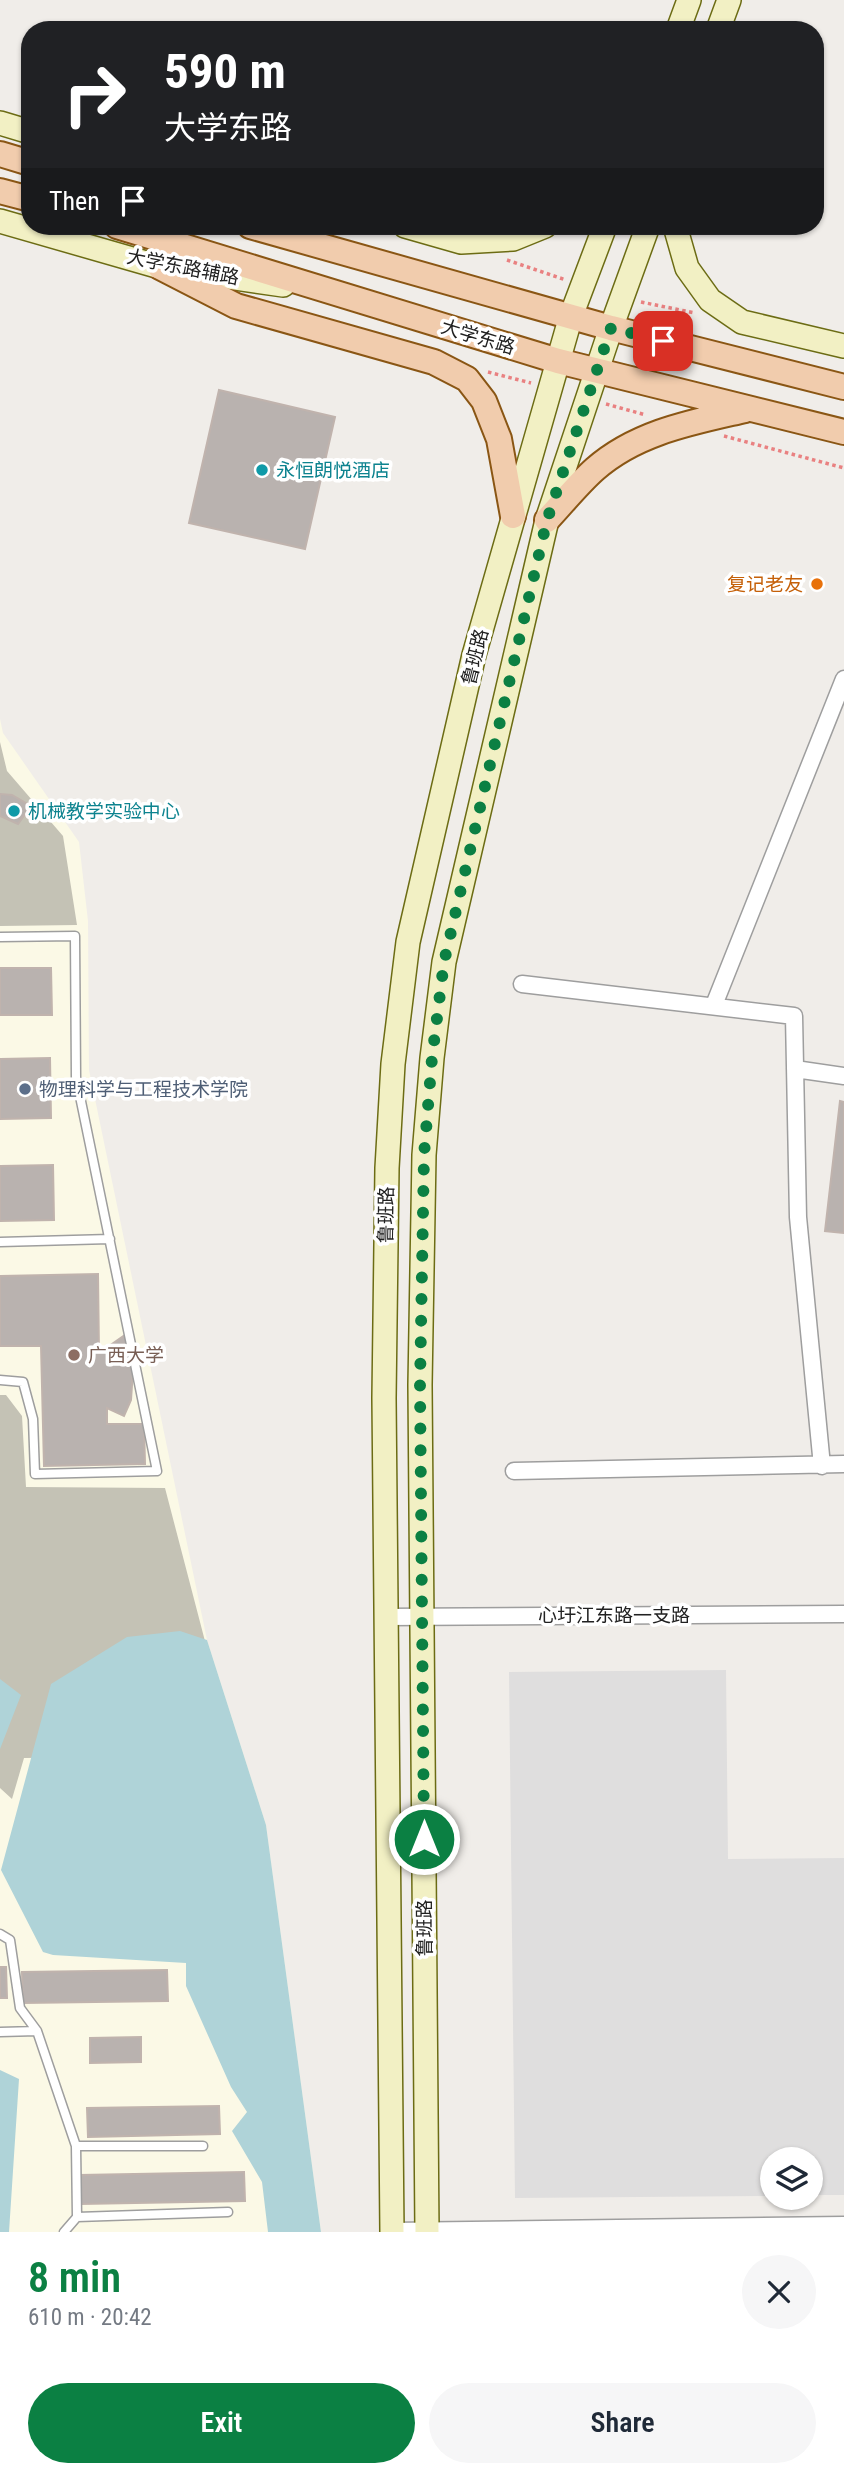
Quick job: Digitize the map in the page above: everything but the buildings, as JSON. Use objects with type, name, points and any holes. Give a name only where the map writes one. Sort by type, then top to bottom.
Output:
[{"type":"main road","points":[[681,21],[689,0]]},
{"type":"main road","points":[[721,21],[729,0]]},
{"type":"main road","points":[[0,123],[21,129]]},
{"type":"main road","points":[[0,154],[21,160]]},
{"type":"main road","points":[[0,191],[21,197]]},
{"type":"main road","name":"大学东路辅路","points":[[0,221],[21,227]]},
{"type":"main road","name":"大学东路辅路","points":[[49,235],[160,267],[329,292]]},
{"type":"main road","name":"大学东路","points":[[146,235],[558,361],[841,432]]},
{"type":"main road","points":[[283,235],[611,328],[844,387]]},
{"type":"main road","points":[[304,235],[342,251]]},
{"type":"main road","points":[[436,235],[461,242],[513,239],[523,235]]},
{"type":"main road","name":"鲁班路","points":[[392,2231],[384,1398],[387,1168],[393,1064],[411,928],[474,655],[571,316],[602,235]]},
{"type":"main road","name":"鲁班路","points":[[426,2231],[420,1385],[424,1155],[434,1045],[444,962],[547,520],[645,235]]},
{"type":"main road","points":[[678,235],[687,268],[710,300],[742,322],[844,346]]},
{"type":"main road","points":[[160,267],[236,306],[434,362],[467,379],[484,401],[499,439],[513,516]]},
{"type":"main road","points":[[547,520],[596,468],[635,441],[680,425],[752,408]]},
{"type":"street","points":[[714,1005],[844,679]]},
{"type":"street","points":[[522,984],[794,1016],[798,1217],[822,1466]]},
{"type":"street","points":[[795,1069],[844,1076]]},
{"type":"street","points":[[514,1471],[844,1464]]},
{"type":"street","name":"心圩江东路一支路","points":[[385,1617],[844,1614]]},
{"type":"street","points":[[392,2231],[844,2225]]},
{"type":"lane","points":[[0,937],[75,936],[76,1077],[157,1471],[35,1474],[33,1419],[23,1382],[0,1380]]},
{"type":"lane","points":[[0,1242],[110,1239]]},
{"type":"lane","points":[[0,1934],[10,1940],[20,2008],[37,2031],[76,2146],[77,2217],[64,2232]]},
{"type":"lane","points":[[0,2032],[37,2031]]},
{"type":"lane","points":[[76,2146],[202,2146]]},
{"type":"lane","points":[[77,2217],[228,2212]]},
{"type":"path","points":[[483,371],[550,388]]},
{"type":"path","points":[[587,398],[680,425]]},
{"type":"path","points":[[715,434],[844,468]]},
{"type":"shaded area","name":"广西大学","points":[[0,719],[3,733],[79,842],[88,921],[89,1070],[207,1640],[266,1825],[321,2232],[0,2232]]},
{"type":"shaded area","points":[[0,742],[7,771],[63,836],[77,925],[0,926]]},
{"type":"shaded area","points":[[0,1395],[6,1395],[22,1416],[26,1487],[165,1488],[235,1756],[24,1758],[12,1799],[0,1788]]},
{"type":"shaded area","points":[[726,1670],[728,1859],[844,1858],[844,2195],[823,2195],[823,2147],[760,2147],[760,2196],[515,2198],[509,1672]]},
{"type":"water","points":[[180,1631],[207,1640],[266,1825],[321,2232],[268,2232],[262,2182],[232,2131],[247,2112],[231,2087],[186,1986],[186,1963],[53,1955],[43,1952],[1,1870],[51,1684],[127,1637]]},
{"type":"water","points":[[0,1679],[21,1695],[0,1749]]},
{"type":"water","points":[[0,2070],[19,2079],[9,2232],[0,2232]]},
{"type":"place","name":"永恒朗悦酒店","points":[[262,470]]},
{"type":"place","name":"复记老友","points":[[817,584]]},
{"type":"place","name":"机械教学实验中心","points":[[14,811]]},
{"type":"place","name":"物理科学与工程技术学院","points":[[25,1089]]},
{"type":"place","name":"广西大学","points":[[74,1355]]},
{"type":"route","points":[[424,1839],[420,1385],[424,1155],[444,962],[547,520],[611,328],[663,341]]}]
